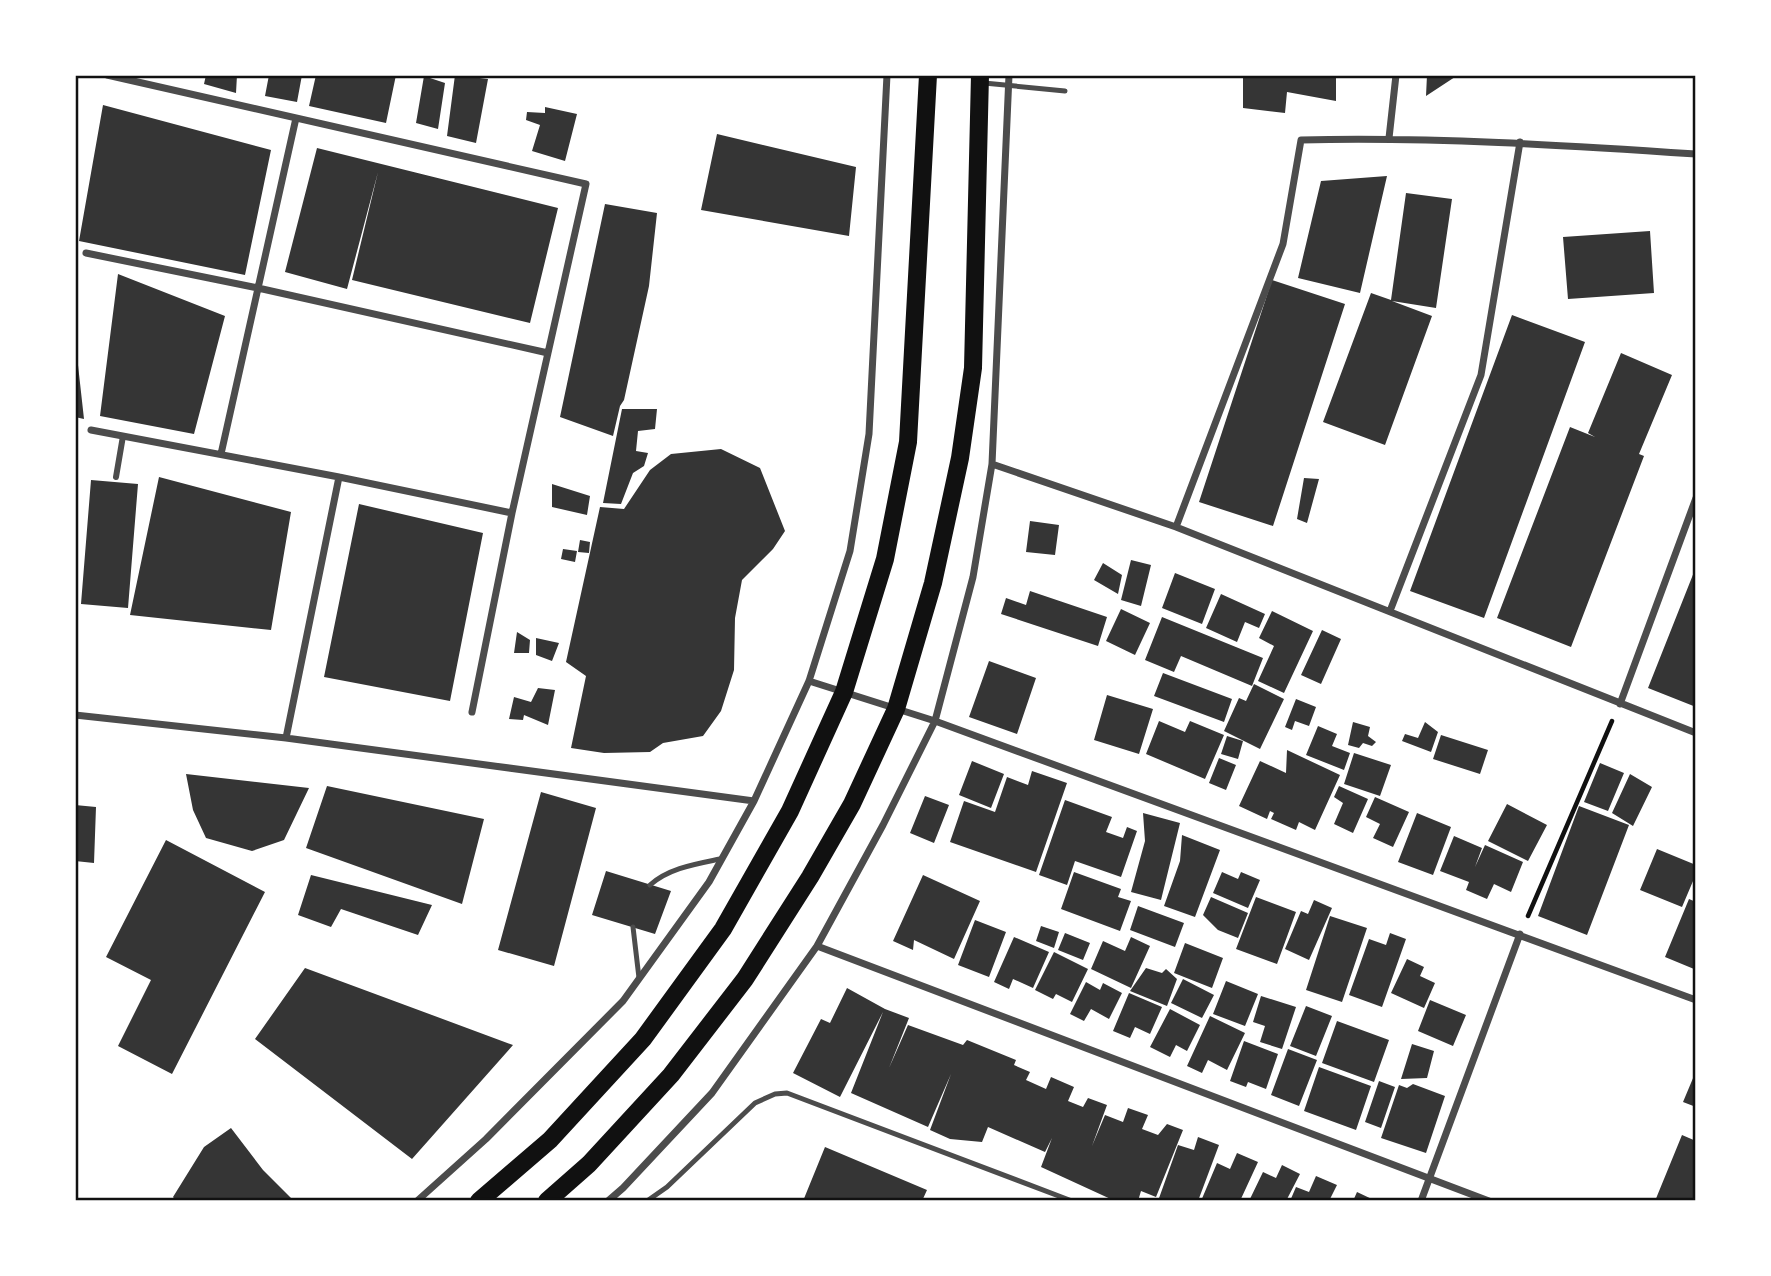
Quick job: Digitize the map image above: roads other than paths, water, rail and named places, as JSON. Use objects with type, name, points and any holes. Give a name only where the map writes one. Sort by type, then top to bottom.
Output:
[{"type":"main road","points":[[480,1201],[550,1140],[643,1039],[723,929],[790,811],[844,692],[885,559],[908,442],[928,75]]},
{"type":"main road","points":[[547,1201],[589,1164],[671,1075],[746,979],[852,804],[896,709],[936,570],[960,458],[973,368],[980,79]]},
{"type":"street","points":[[107,75],[586,184],[512,513],[472,712]]},
{"type":"street","points":[[417,1201],[486,1139],[623,1001],[709,882],[754,801],[809,681],[850,551],[869,435],[887,75]]},
{"type":"street","points":[[608,1201],[712,1093],[817,946],[883,825],[935,721],[973,577],[992,464],[1009,75]]},
{"type":"street","points":[[1389,138],[1396,75]]},
{"type":"street","points":[[221,454],[296,118]]},
{"type":"street","points":[[1176,527],[1283,244],[1301,140],[1389,138],[1520,142],[1696,154]]},
{"type":"street","points":[[1390,611],[1481,375],[1520,142]]},
{"type":"street","points":[[86,253],[258,288],[548,353]]},
{"type":"street","points":[[91,430],[512,513]]},
{"type":"street","points":[[116,477],[123,436]]},
{"type":"street","points":[[992,464],[1176,527],[1696,733]]},
{"type":"street","points":[[286,738],[339,477]]},
{"type":"street","points":[[1620,705],[1693,515],[1696,498]]},
{"type":"street","points":[[809,681],[935,721],[1696,1000]]},
{"type":"street","points":[[75,715],[286,738],[754,801]]},
{"type":"street","points":[[1421,1201],[1520,934]]},
{"type":"street","points":[[817,946],[1489,1201]]},
{"type":"lane","points":[[980,79],[1065,91]]},
{"type":"lane","points":[[650,885],[661,876],[691,865],[720,859]]},
{"type":"lane","points":[[633,927],[639,978]]},
{"type":"lane","points":[[647,1201],[667,1186],[755,1103],[775,1094],[788,1093],[1072,1201]]}]
